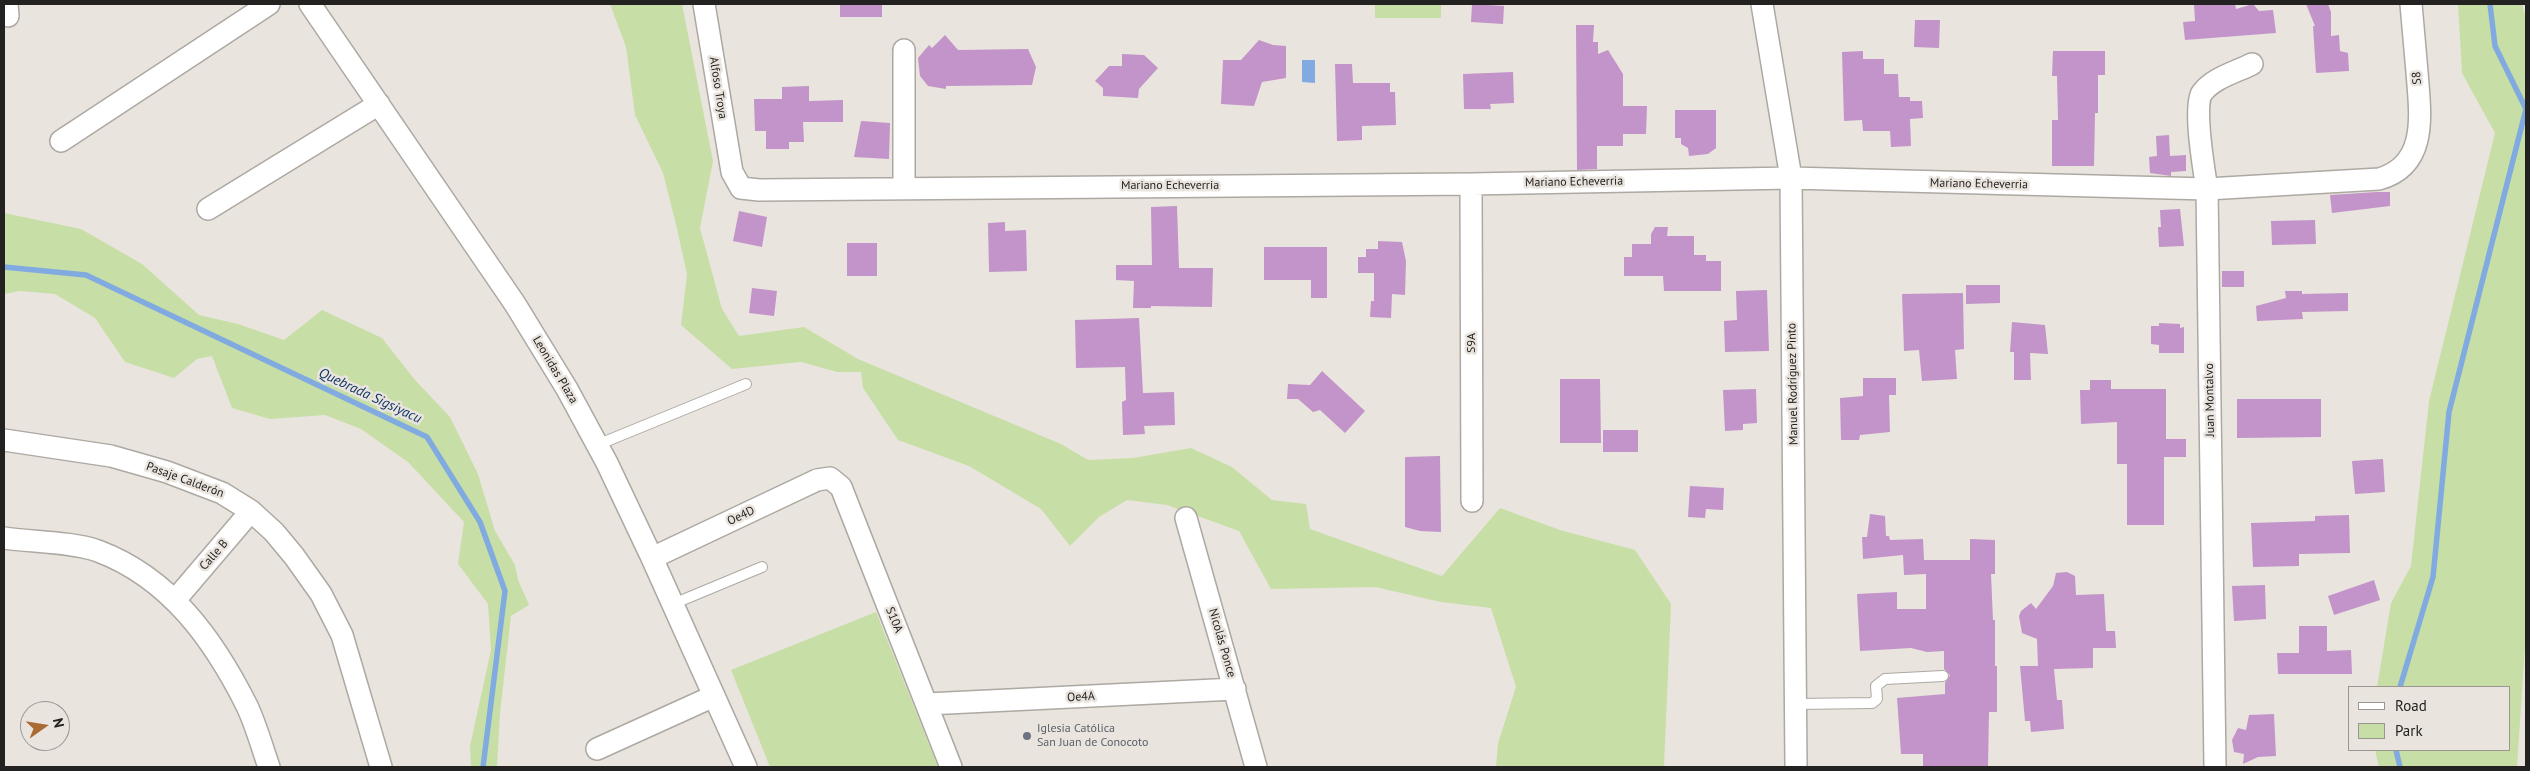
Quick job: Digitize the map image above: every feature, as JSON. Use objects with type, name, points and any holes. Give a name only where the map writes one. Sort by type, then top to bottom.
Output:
[{"type":"street","points":[[61,141],[269,4]]},
{"type":"street","name":"Leonidas Plaza","points":[[310,4],[515,304],[567,389],[597,445],[652,558],[746,767]]},
{"type":"street","name":"Alfoso Troya","points":[[704,4],[732,172]]},
{"type":"street","name":"Manuel Rodríguez Pinto","points":[[1762,4],[1791,178],[1796,767]]},
{"type":"street","name":"S8","points":[[2411,4],[2420,116],[2414,151]]},
{"type":"street","points":[[904,50],[904,189]]},
{"type":"street","name":"Juan Montalvo","points":[[2215,767],[2206,189],[2199,125],[2200,95],[2212,83],[2252,64]]},
{"type":"street","points":[[208,209],[379,104]]},
{"type":"street","name":"Mariano Echeverria","points":[[732,172],[741,188],[759,190],[1471,184],[1791,178],[2206,189],[2379,179],[2394,175],[2406,164],[2414,151]]},
{"type":"street","name":"S9A","points":[[1471,184],[1472,501]]},
{"type":"street","name":"Pasaje Calderón","points":[[4,440],[111,456],[148,466],[222,493],[251,511],[274,532],[294,556],[321,594],[342,635],[381,767]]},
{"type":"street","name":"Oe4D","points":[[652,558],[817,480],[830,478]]},
{"type":"street","name":"S10A","points":[[830,478],[841,487],[951,767]]},
{"type":"street","name":"Calle B","points":[[176,599],[251,511]]},
{"type":"street","name":"Nicolás Ponce","points":[[1186,518],[1256,767]]},
{"type":"street","points":[[4,538],[98,551],[142,572],[176,599],[219,655],[248,708],[269,767]]},
{"type":"street","name":"Oe4A","points":[[927,704],[1235,689]]},
{"type":"street","points":[[597,750],[714,696]]},
{"type":"lane","points":[[597,445],[746,384]]},
{"type":"lane","points":[[673,604],[762,567]]},
{"type":"lane","points":[[1796,704],[1872,703],[1877,699],[1876,686],[1885,679],[1942,676]]},
{"type":"green space","points":[[610,4],[682,4],[713,161],[700,228],[722,309],[739,336],[804,327],[858,359],[1061,444],[1088,460],[1133,458],[1191,448],[1232,467],[1272,500],[1306,504],[1310,529],[1442,576],[1500,508],[1560,530],[1635,550],[1671,604],[1664,767],[1496,767],[1498,743],[1516,687],[1491,608],[1441,602],[1375,587],[1271,589],[1239,531],[1167,505],[1127,500],[1099,517],[1070,546],[1041,509],[969,466],[898,440],[863,388],[861,372],[837,372],[801,362],[732,369],[681,325],[687,274],[663,173],[635,115],[626,47]]},
{"type":"green space","points":[[1375,4],[1441,4],[1441,18],[1375,18]]},
{"type":"green space","points":[[2458,4],[2522,4],[2526,18],[2526,632],[2517,767],[2379,767],[2375,751],[2510,751],[2510,686],[2377,686],[2391,603],[2411,566],[2429,401],[2495,133],[2462,73]]},
{"type":"green space","points":[[4,213],[81,229],[142,264],[199,315],[238,324],[284,340],[322,310],[382,338],[415,380],[450,417],[478,474],[495,531],[515,565],[518,580],[529,605],[511,616],[500,713],[497,767],[471,767],[470,746],[491,650],[488,604],[458,564],[464,522],[408,462],[361,429],[325,415],[270,419],[232,408],[212,356],[197,359],[174,378],[125,362],[95,318],[55,294],[20,291],[4,294]]},
{"type":"green space","points":[[876,612],[938,767],[770,767],[731,670]]},
{"type":"water","points":[[1302,60],[1315,60],[1315,83],[1302,82]]},
{"type":"building","points":[[840,4],[882,4],[882,17],[840,17]]},
{"type":"building","points":[[1472,4],[1504,6],[1503,24],[1471,22]]},
{"type":"building","points":[[2194,4],[2235,4],[2236,9],[2253,4],[2259,11],[2273,10],[2276,33],[2185,40],[2183,22],[2195,21]]},
{"type":"building","points":[[2306,4],[2328,4],[2331,12],[2331,36],[2339,35],[2340,51],[2348,53],[2349,71],[2316,73],[2313,26],[2315,26]]},
{"type":"building","points":[[1915,20],[1940,20],[1939,48],[1914,47]]},
{"type":"building","points":[[1576,25],[1594,25],[1593,42],[1598,42],[1598,54],[1608,50],[1623,74],[1623,106],[1647,106],[1646,134],[1623,134],[1623,146],[1597,146],[1597,169],[1577,170]]},
{"type":"building","points":[[945,35],[958,50],[1028,49],[1036,67],[1032,85],[946,86],[946,89],[928,86],[920,76],[918,58],[929,45],[932,48]]},
{"type":"building","points":[[1259,40],[1273,45],[1286,46],[1286,78],[1262,82],[1254,106],[1221,104],[1223,60],[1241,60]]},
{"type":"building","points":[[1863,51],[1863,59],[1884,59],[1884,74],[1898,74],[1899,97],[1910,97],[1910,101],[1922,101],[1923,118],[1910,119],[1911,146],[1891,147],[1890,131],[1863,131],[1862,120],[1844,121],[1842,52]]},
{"type":"building","points":[[2053,51],[2105,51],[2105,75],[2098,75],[2098,113],[2095,113],[2094,166],[2052,166],[2052,120],[2058,120],[2057,76],[2052,76]]},
{"type":"building","points":[[1122,54],[1144,55],[1158,68],[1139,89],[1138,98],[1103,96],[1103,88],[1095,81],[1109,66],[1122,66]]},
{"type":"building","points":[[1335,64],[1352,64],[1353,83],[1390,83],[1390,92],[1395,92],[1396,125],[1362,126],[1362,140],[1337,141]]},
{"type":"building","points":[[1513,72],[1514,103],[1490,104],[1491,109],[1464,109],[1463,74]]},
{"type":"building","points":[[809,86],[809,101],[843,100],[843,122],[803,122],[804,142],[789,142],[789,149],[766,149],[766,131],[755,131],[754,99],[782,99],[782,87]]},
{"type":"building","points":[[1675,110],[1716,110],[1716,148],[1708,154],[1689,156],[1688,148],[1681,144],[1681,138],[1675,138]]},
{"type":"building","points":[[861,121],[890,123],[889,159],[854,157]]},
{"type":"building","points":[[2169,135],[2170,156],[2186,155],[2186,171],[2171,172],[2171,176],[2150,173],[2149,157],[2157,156],[2156,136]]},
{"type":"building","points":[[2390,192],[2390,206],[2332,213],[2330,195]]},
{"type":"building","points":[[1177,206],[1179,268],[1213,268],[1212,307],[1151,306],[1151,308],[1133,308],[1134,281],[1116,280],[1116,265],[1152,265],[1151,207]]},
{"type":"building","points":[[2180,209],[2184,246],[2159,247],[2158,227],[2161,227],[2160,210]]},
{"type":"building","points":[[739,211],[767,217],[762,247],[733,241]]},
{"type":"building","points":[[2315,220],[2316,244],[2272,245],[2271,221]]},
{"type":"building","points":[[1005,222],[1005,231],[1026,230],[1027,271],[989,272],[988,223]]},
{"type":"building","points":[[1655,227],[1668,227],[1667,236],[1694,236],[1694,255],[1706,255],[1706,261],[1721,261],[1721,291],[1664,291],[1663,276],[1624,276],[1624,257],[1632,257],[1632,244],[1651,244],[1651,234]]},
{"type":"building","points":[[1378,241],[1402,242],[1406,261],[1405,295],[1392,294],[1391,318],[1370,317],[1371,301],[1374,301],[1374,273],[1358,273],[1358,257],[1366,257],[1366,249],[1378,249]]},
{"type":"building","points":[[847,243],[877,243],[877,276],[847,276]]},
{"type":"building","points":[[1264,247],[1327,247],[1327,298],[1311,298],[1311,280],[1264,280]]},
{"type":"building","points":[[2222,271],[2244,271],[2244,287],[2222,287]]},
{"type":"building","points":[[1966,285],[2000,285],[2000,303],[1966,304]]},
{"type":"building","points":[[752,288],[777,291],[774,316],[749,313]]},
{"type":"building","points":[[1767,290],[1769,351],[1725,352],[1724,321],[1737,320],[1736,291]]},
{"type":"building","points":[[2285,291],[2302,291],[2302,294],[2348,293],[2348,311],[2302,312],[2303,319],[2257,321],[2256,306],[2286,298]]},
{"type":"building","points":[[1963,293],[1964,349],[1955,350],[1957,379],[1922,381],[1919,350],[1904,351],[1902,294]]},
{"type":"building","points":[[1139,318],[1143,393],[1174,392],[1175,425],[1144,426],[1145,434],[1123,435],[1122,402],[1126,400],[1125,367],[1076,368],[1075,320]]},
{"type":"building","points":[[2012,322],[2045,325],[2048,354],[2030,353],[2031,380],[2014,380],[2014,352],[2010,352]]},
{"type":"building","points":[[2159,323],[2180,324],[2180,328],[2184,327],[2184,353],[2159,353],[2159,345],[2151,344],[2151,326],[2159,326]]},
{"type":"building","points":[[1322,371],[1365,411],[1345,433],[1320,410],[1313,412],[1298,399],[1287,399],[1288,384],[1310,385]]},
{"type":"building","points":[[1863,378],[1896,378],[1896,395],[1889,395],[1890,432],[1860,435],[1859,440],[1841,440],[1840,398],[1863,396]]},
{"type":"building","points":[[1560,379],[1600,379],[1601,443],[1560,443]]},
{"type":"building","points":[[2090,380],[2111,380],[2111,389],[2166,389],[2166,439],[2186,439],[2186,457],[2164,457],[2164,525],[2127,525],[2127,464],[2117,464],[2117,422],[2081,424],[2080,390],[2090,390]]},
{"type":"building","points":[[1756,389],[1757,423],[1743,424],[1743,430],[1725,431],[1723,390]]},
{"type":"building","points":[[2237,399],[2321,399],[2321,437],[2237,438]]},
{"type":"building","points":[[1603,430],[1638,430],[1638,452],[1603,452]]},
{"type":"building","points":[[1440,456],[1441,532],[1420,531],[1405,527],[1405,457]]},
{"type":"building","points":[[2383,459],[2385,492],[2355,494],[2352,461]]},
{"type":"building","points":[[1690,486],[1724,488],[1723,510],[1706,509],[1705,518],[1688,517]]},
{"type":"building","points":[[1870,514],[1885,516],[1886,536],[1889,536],[1890,540],[1923,539],[1924,560],[1970,560],[1970,539],[1995,540],[1995,574],[1991,574],[1993,620],[1995,620],[1995,666],[1997,666],[1997,712],[1989,712],[1988,767],[1923,767],[1923,754],[1901,754],[1897,698],[1945,694],[1945,683],[1950,675],[1944,669],[1944,651],[1927,652],[1911,648],[1860,651],[1857,594],[1897,592],[1897,609],[1926,609],[1926,574],[1904,575],[1903,555],[1863,559],[1862,537],[1867,537]]},
{"type":"building","points":[[2349,515],[2350,553],[2299,554],[2299,566],[2253,567],[2251,523],[2315,521],[2315,516]]},
{"type":"building","points":[[2067,572],[2075,576],[2076,595],[2104,594],[2106,631],[2115,631],[2116,648],[2093,648],[2093,668],[2054,669],[2057,700],[2062,700],[2064,729],[2031,732],[2030,721],[2025,721],[2020,666],[2038,666],[2037,639],[2022,633],[2019,616],[2021,611],[2031,603],[2036,609],[2053,586],[2056,573]]},
{"type":"building","points":[[2374,580],[2380,600],[2334,615],[2328,596]]},
{"type":"building","points":[[2265,585],[2266,619],[2234,621],[2232,586]]},
{"type":"building","points":[[2299,626],[2327,626],[2327,651],[2351,650],[2352,674],[2278,674],[2277,653],[2299,653]]},
{"type":"building","points":[[2274,714],[2276,756],[2258,757],[2243,764],[2244,754],[2234,752],[2232,740],[2238,728],[2246,730],[2249,715]]},
{"type":"waterway","points":[[2400,686],[2433,577],[2449,412],[2526,109],[2495,46],[2490,4]]},
{"type":"waterway","name":"Quebrada Sigsiyacu","points":[[4,267],[86,275],[427,437],[480,522],[505,591],[483,767]]},
{"type":"waterway","points":[[2396,751],[2400,767]]},
{"type":"place","name":"Iglesia Católica San Juan de Conocoto","points":[[1027,736]]}]
